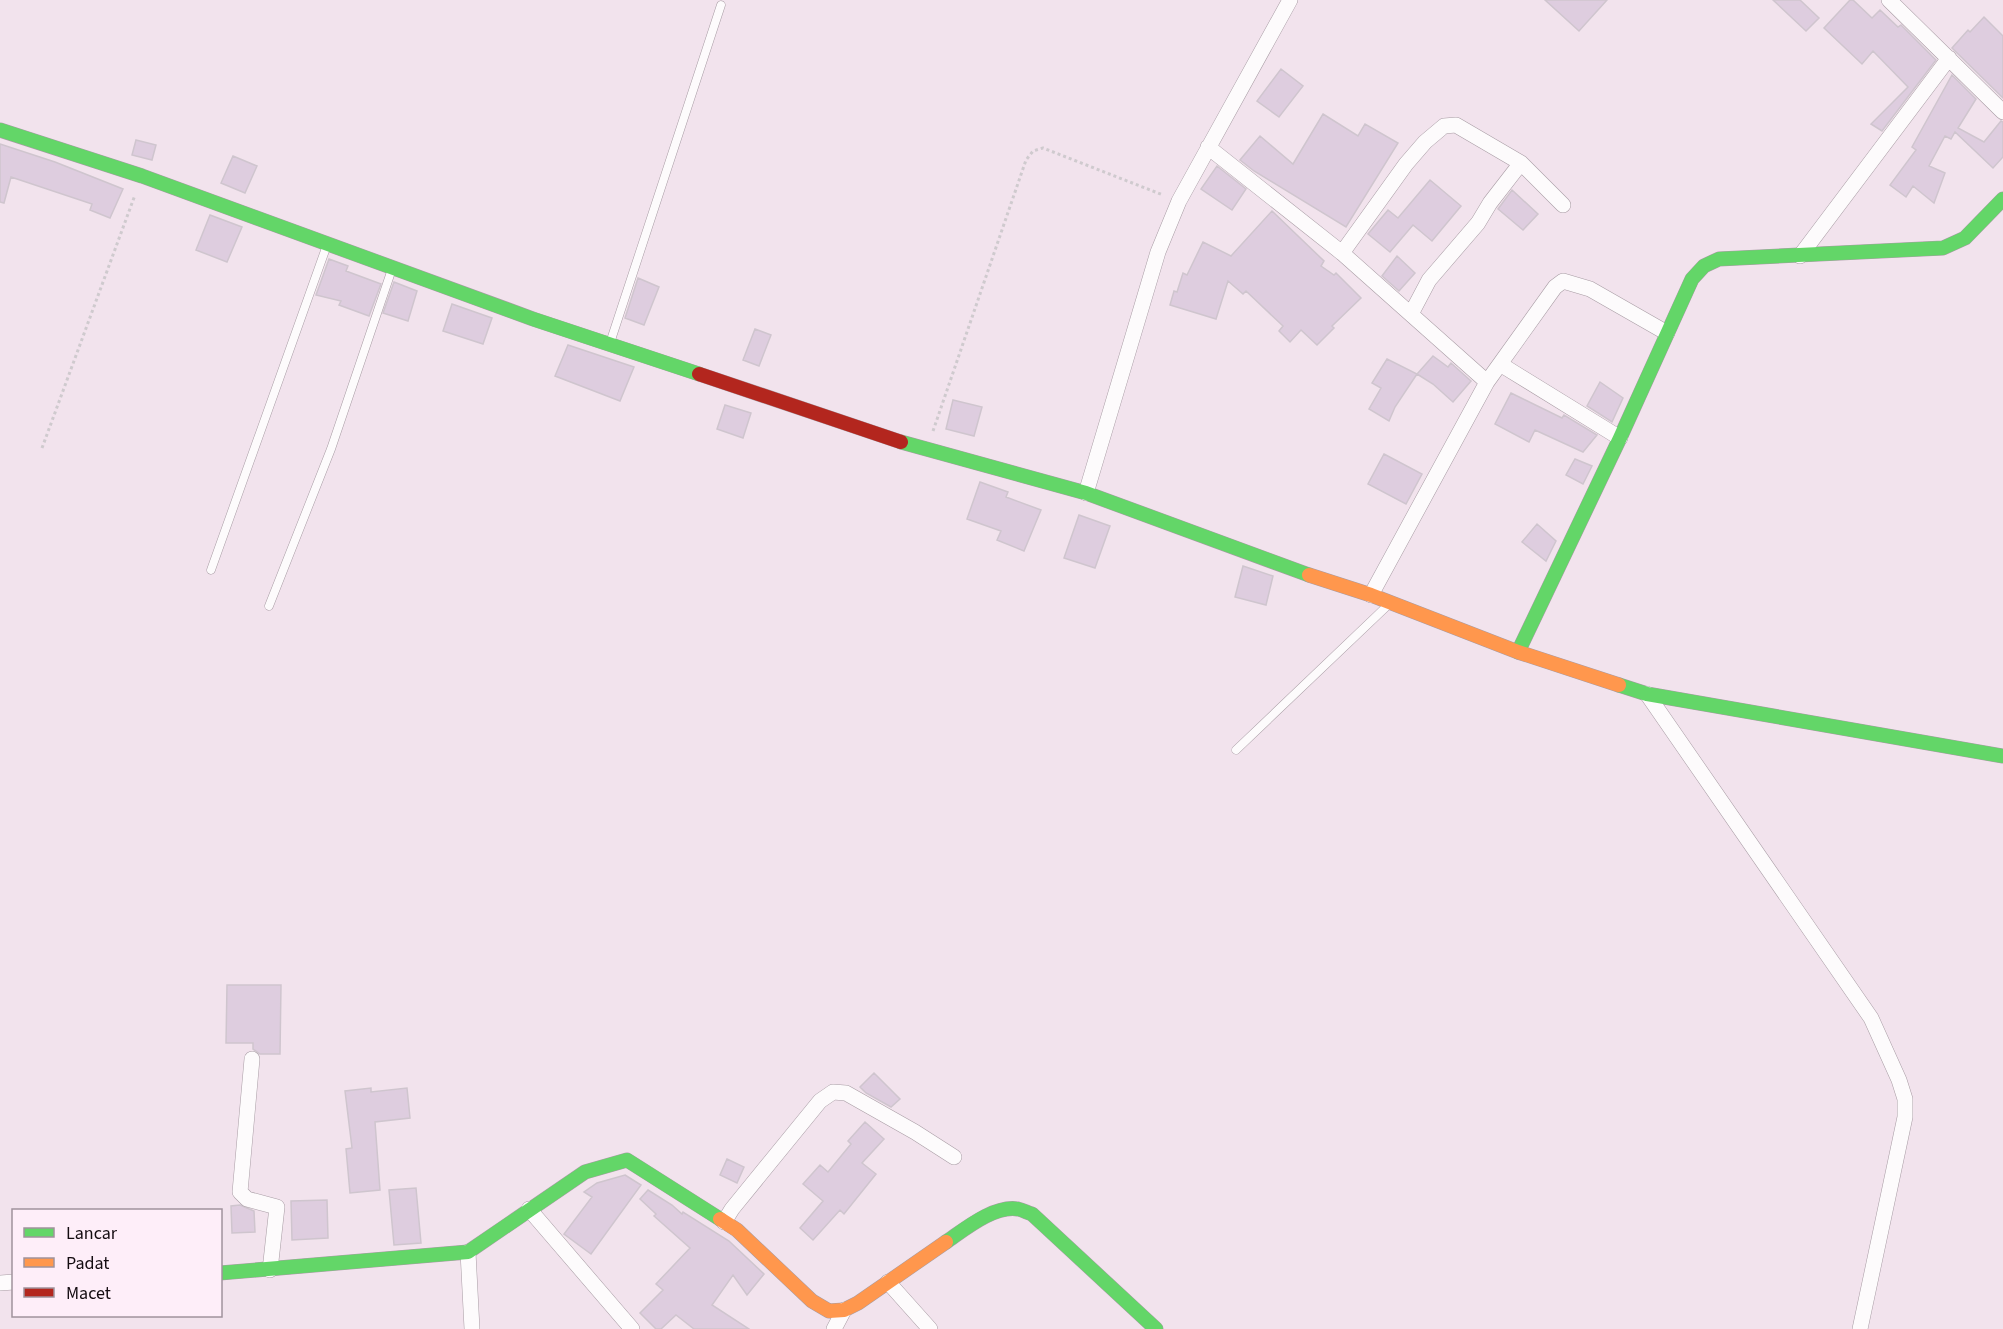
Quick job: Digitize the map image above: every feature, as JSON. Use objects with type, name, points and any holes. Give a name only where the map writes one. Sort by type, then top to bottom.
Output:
[{"type":"street","points":[[1086,493],[1158,252],[1179,201],[1290,0]]},
{"type":"street","points":[[1889,0],[2003,112]]},
{"type":"street","points":[[1800,256],[1949,58]]},
{"type":"street","points":[[1342,253],[1406,164],[1425,142],[1444,126],[1456,124],[1521,163],[1563,205]]},
{"type":"street","points":[[0,130],[142,176],[533,319],[926,450],[1086,493],[1332,583],[1371,595],[1518,652],[1647,694],[2003,756]]},
{"type":"street","points":[[1208,147],[1342,253],[1487,382]]},
{"type":"street","points":[[1411,314],[1429,280],[1478,223],[1490,203],[1521,163]]},
{"type":"street","points":[[1518,652],[1620,438],[1692,279],[1704,266],[1719,259],[1943,248],[1965,238],[2003,199]]},
{"type":"street","points":[[1371,595],[1487,382],[1555,287],[1563,281],[1590,289],[1667,333]]},
{"type":"street","points":[[1500,364],[1620,438]]},
{"type":"street","points":[[1647,694],[1871,1018],[1899,1080],[1905,1100],[1905,1117],[1860,1329]]},
{"type":"street","points":[[252,1059],[240,1192],[247,1199],[277,1207],[270,1270]]},
{"type":"street","points":[[724,1222],[812,1110],[833,1092],[846,1093],[954,1157]]},
{"type":"street","points":[[222,1273],[468,1252],[585,1172],[627,1160],[737,1230],[812,1301],[829,1311],[844,1310],[858,1303],[982,1219],[1000,1211],[1017,1209],[1032,1214],[1156,1329]]},
{"type":"street","points":[[529,1209],[632,1329]]},
{"type":"street","points":[[468,1252],[472,1329]]},
{"type":"street","points":[[888,1282],[930,1329]]},
{"type":"street","points":[[834,1329],[844,1310]]},
{"type":"lane","points":[[610,343],[721,6]]},
{"type":"lane","points":[[211,570],[327,244]]},
{"type":"lane","points":[[269,606],[331,449],[393,267]]},
{"type":"lane","points":[[1236,750],[1390,603]]},
{"type":"path","points":[[926,450],[1026,160],[1033,151],[1043,148],[1179,201]]},
{"type":"path","points":[[42,448],[142,176]]},
{"type":"building","points":[[1545,0],[1607,0],[1579,31]]},
{"type":"building","points":[[1773,0],[1800,0],[1819,18],[1806,31]]},
{"type":"building","points":[[1850,0],[1853,0],[1872,18],[1880,10],[1898,27],[1901,25],[1936,60],[1882,131],[1871,124],[1908,87],[1873,51],[1862,64],[1824,28]]},
{"type":"building","points":[[1984,17],[2003,36],[2003,98],[1952,48]]},
{"type":"building","points":[[1281,69],[1303,86],[1279,117],[1257,101]]},
{"type":"building","points":[[1952,75],[1976,99],[1958,128],[1984,142],[2001,121],[2003,122],[2003,157],[1993,168],[1955,132],[1951,139],[1945,136],[1929,166],[1945,173],[1934,203],[1913,186],[1906,197],[1890,185],[1916,150],[1912,147]]},
{"type":"building","points":[[1323,114],[1358,136],[1365,124],[1398,143],[1346,227],[1254,171],[1240,160],[1260,136],[1293,164]]},
{"type":"building","points":[[136,140],[156,145],[152,160],[132,155]]},
{"type":"building","points":[[0,144],[55,162],[123,189],[110,218],[90,210],[92,204],[11,177],[4,203],[0,202]]},
{"type":"building","points":[[233,156],[257,166],[245,193],[221,183]]},
{"type":"building","points":[[1217,166],[1246,189],[1232,210],[1201,189]]},
{"type":"building","points":[[1430,180],[1461,206],[1432,241],[1413,225],[1390,252],[1368,234],[1388,210],[1398,218]]},
{"type":"building","points":[[1512,190],[1538,214],[1523,230],[1498,209]]},
{"type":"building","points":[[1272,211],[1324,261],[1321,266],[1334,275],[1336,273],[1361,298],[1332,326],[1334,328],[1317,345],[1301,330],[1290,342],[1279,331],[1283,326],[1246,291],[1243,294],[1228,281],[1216,319],[1170,305],[1183,273],[1187,275],[1203,242],[1231,256]]},
{"type":"building","points":[[210,215],[242,227],[227,262],[196,250]]},
{"type":"building","points":[[1397,256],[1415,273],[1399,291],[1382,276]]},
{"type":"building","points":[[329,259],[348,266],[346,271],[381,284],[369,316],[339,305],[341,301],[316,295]]},
{"type":"building","points":[[638,278],[659,287],[644,325],[625,318]]},
{"type":"building","points":[[394,282],[417,291],[408,321],[383,313]]},
{"type":"building","points":[[452,304],[492,318],[483,344],[443,331]]},
{"type":"building","points":[[755,329],[771,335],[759,366],[743,360]]},
{"type":"building","points":[[568,345],[634,367],[620,401],[555,376]]},
{"type":"building","points":[[1433,356],[1448,367],[1451,363],[1471,381],[1453,402],[1433,384],[1417,374]]},
{"type":"building","points":[[1387,359],[1417,374],[1395,407],[1389,421],[1369,409],[1381,388],[1372,383]]},
{"type":"building","points":[[1600,382],[1623,398],[1612,422],[1587,406]]},
{"type":"building","points":[[1511,393],[1562,418],[1564,415],[1597,435],[1583,452],[1535,430],[1529,442],[1495,424]]},
{"type":"building","points":[[953,400],[982,407],[974,436],[946,429]]},
{"type":"building","points":[[725,405],[751,413],[743,438],[717,429]]},
{"type":"building","points":[[1384,454],[1422,474],[1406,504],[1368,484]]},
{"type":"building","points":[[1575,459],[1592,466],[1583,484],[1566,475]]},
{"type":"building","points":[[980,482],[1008,492],[1006,497],[1041,510],[1024,551],[997,540],[1001,531],[967,519]]},
{"type":"building","points":[[1079,515],[1110,526],[1095,568],[1064,558]]},
{"type":"building","points":[[1537,524],[1556,541],[1546,561],[1522,542]]},
{"type":"building","points":[[1243,566],[1273,576],[1266,605],[1235,597]]},
{"type":"building","points":[[227,985],[281,985],[280,1054],[260,1054],[253,1049],[253,1043],[226,1043]]},
{"type":"building","points":[[874,1073],[900,1099],[891,1107],[860,1087]]},
{"type":"building","points":[[371,1088],[371,1092],[407,1088],[410,1118],[375,1122],[380,1190],[350,1193],[346,1149],[352,1148],[345,1091]]},
{"type":"building","points":[[865,1122],[884,1139],[862,1163],[876,1174],[844,1214],[840,1210],[813,1240],[800,1228],[823,1201],[803,1184],[820,1165],[828,1172],[851,1144],[848,1141]]},
{"type":"building","points":[[727,1159],[744,1167],[737,1183],[720,1175]]},
{"type":"building","points":[[625,1175],[641,1185],[591,1254],[564,1234],[592,1197],[584,1192],[597,1183]]},
{"type":"building","points":[[416,1188],[421,1243],[394,1245],[389,1190]]},
{"type":"building","points":[[648,1190],[682,1214],[683,1212],[729,1241],[764,1274],[747,1295],[733,1275],[712,1305],[749,1329],[694,1329],[676,1315],[661,1329],[656,1329],[640,1313],[663,1290],[656,1284],[690,1248],[654,1216],[656,1214],[640,1199]]},
{"type":"building","points":[[327,1200],[328,1238],[292,1240],[291,1201]]},
{"type":"building","points":[[240,1205],[254,1211],[255,1232],[232,1233],[231,1206]]},
{"type":"traffic: fast","points":[[0,130],[142,176],[533,319],[699,374]]},
{"type":"traffic: fast","points":[[1518,652],[1620,438],[1692,279],[1704,266],[1719,259],[1943,248],[1965,238],[2003,199]]},
{"type":"traffic: fast","points":[[901,442],[1086,493],[1309,575]]},
{"type":"traffic: fast","points":[[1619,685],[1647,694],[2003,756]]},
{"type":"traffic: fast","points":[[222,1273],[468,1252],[585,1172],[627,1160],[720,1219]]},
{"type":"traffic: fast","points":[[946,1242],[980,1219],[999,1211],[1018,1209],[1032,1214],[1156,1329]]},
{"type":"traffic: slow","points":[[1309,575],[1371,595],[1518,652],[1619,685]]},
{"type":"traffic: slow","points":[[720,1219],[737,1230],[812,1301],[829,1311],[844,1310],[858,1303],[946,1242]]},
{"type":"traffic: jam","points":[[699,374],[901,442]]}]
